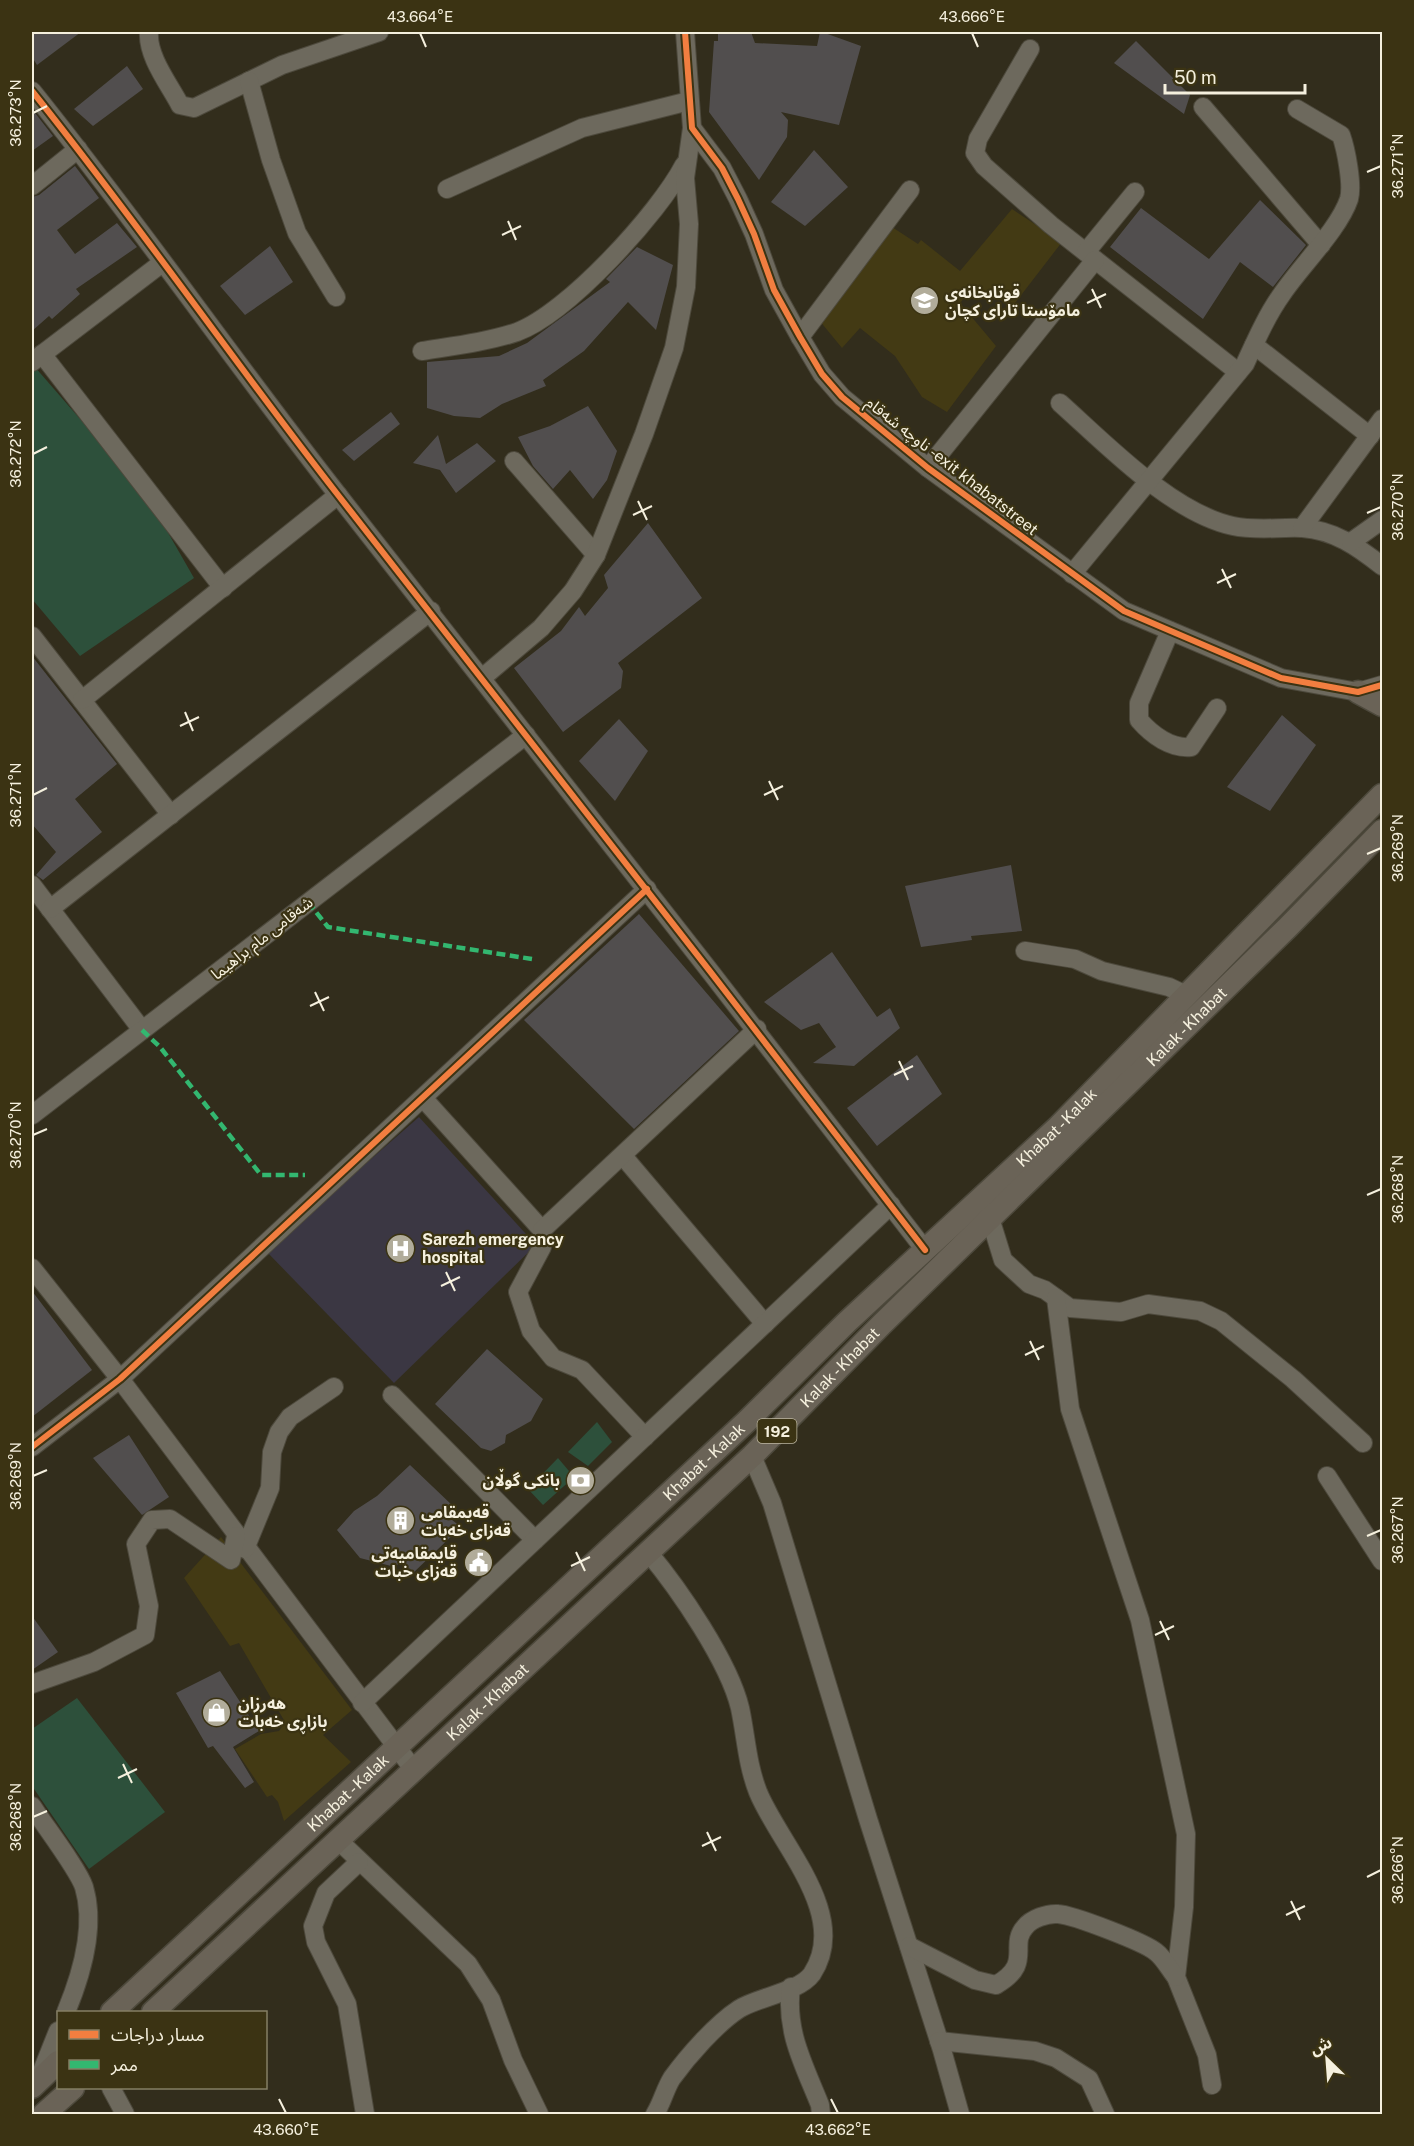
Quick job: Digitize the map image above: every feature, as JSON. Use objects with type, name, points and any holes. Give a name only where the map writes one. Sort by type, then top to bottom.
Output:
[{"type":"main road","points":[[1358,692],[1383,705]]},
{"type":"main road","name":"Khabat - Kalak","points":[[114,2011],[397,1749],[1058,1127],[1383,795]]},
{"type":"main road","name":"Kalak - Khabat","points":[[155,2011],[752,1456],[1383,831]]},
{"type":"main road","points":[[35,2084],[57,2063]]},
{"type":"main road","points":[[44,2115],[72,2089]]},
{"type":"street","points":[[149,32],[148,40],[180,105],[194,108],[282,65],[379,32]]},
{"type":"street","points":[[482,678],[554,615],[596,555],[644,434],[674,348],[681,318],[688,251],[686,178],[692,128],[686,32]]},
{"type":"street","points":[[1030,49],[978,139],[975,153],[984,166],[1091,256],[1238,372]]},
{"type":"street","points":[[249,81],[271,160],[297,232],[336,297]]},
{"type":"street","points":[[32,91],[338,495],[757,1029],[925,1250]]},
{"type":"street","points":[[447,189],[582,128],[689,100]]},
{"type":"street","points":[[1203,107],[1321,244]]},
{"type":"street","points":[[1072,574],[1238,372],[1282,293],[1321,244],[1349,198],[1346,149],[1341,135],[1297,109]]},
{"type":"street","name":"ناوچە شەقام - exit khabatstreet","points":[[692,128],[722,168],[754,234],[774,290],[822,374],[842,397],[928,468],[1124,611],[1281,678],[1358,692],[1383,685]]},
{"type":"street","points":[[32,186],[78,149]]},
{"type":"street","points":[[422,351],[517,332],[555,310],[654,212],[671,190],[688,158]]},
{"type":"street","points":[[800,337],[910,190]]},
{"type":"street","points":[[928,468],[1091,256],[1135,192]]},
{"type":"street","points":[[162,263],[37,358],[223,588]]},
{"type":"street","points":[[1254,345],[1370,436]]},
{"type":"street","points":[[1060,403],[1149,483],[1207,517],[1233,526],[1262,529],[1302,528],[1328,533],[1351,542],[1383,566]]},
{"type":"street","points":[[1302,528],[1383,419]]},
{"type":"street","points":[[514,461],[596,555]]},
{"type":"street","points":[[82,700],[338,495]]},
{"type":"street","points":[[1351,542],[1383,520]]},
{"type":"street","points":[[50,909],[431,612]]},
{"type":"street","points":[[1170,630],[1139,703],[1139,720],[1149,731],[1179,748],[1191,747],[1217,708]]},
{"type":"street","points":[[32,636],[171,814]]},
{"type":"street","name":"شەقامی مام براهیما","points":[[32,1115],[526,735]]},
{"type":"street","points":[[32,885],[142,1030]]},
{"type":"street","points":[[32,1447],[120,1380],[647,889]]},
{"type":"street","points":[[1024,951],[1075,959],[1102,971],[1168,987],[1186,995]]},
{"type":"street","points":[[542,1230],[757,1029]]},
{"type":"street","points":[[423,1098],[542,1230],[542,1247],[518,1292],[531,1331],[553,1358],[582,1370],[645,1437]]},
{"type":"street","points":[[623,1156],[765,1323]]},
{"type":"street","points":[[362,1703],[891,1205]]},
{"type":"street","points":[[990,1218],[1003,1260],[1029,1284],[1070,1308],[1121,1312],[1148,1304],[1200,1311],[1221,1321],[1293,1379],[1363,1443]]},
{"type":"street","points":[[32,1268],[120,1380],[414,1770]]},
{"type":"street","points":[[1056,1298],[1070,1409],[1140,1620],[1186,1834],[1184,1907],[1176,1977]]},
{"type":"street","points":[[32,1684],[94,1662],[145,1635],[149,1606],[136,1544],[152,1520],[170,1519],[231,1560],[270,1488],[272,1452],[279,1432],[290,1416],[334,1387]]},
{"type":"street","points":[[392,1395],[535,1539]]},
{"type":"street","points":[[752,1456],[772,1503],[960,2115]]},
{"type":"street","points":[[1328,1476],[1383,1560]]},
{"type":"street","points":[[648,1552],[677,1587],[722,1665],[740,1707],[747,1756],[754,1781],[763,1805],[792,1850],[822,1920],[824,1947],[811,1975],[791,1987],[739,2009],[694,2051],[671,2079],[655,2115]]},
{"type":"street","points":[[32,1806],[84,1886],[89,1918],[79,1976],[67,2011]]},
{"type":"street","points":[[338,1840],[468,1964],[491,2000],[513,2060],[539,2115]]},
{"type":"street","points":[[359,1862],[326,1893],[313,1926],[316,1942],[348,2004],[365,2115]]},
{"type":"street","points":[[909,1946],[975,1980],[996,1984],[1011,1976],[1017,1965],[1022,1929],[1032,1920],[1057,1914],[1132,1938],[1157,1952],[1176,1977],[1207,2055],[1212,2085]]},
{"type":"street","points":[[791,1987],[788,2007],[792,2034],[820,2105],[821,2115]]},
{"type":"street","points":[[35,2084],[57,2033]]},
{"type":"street","points":[[939,2041],[1035,2051],[1056,2058],[1089,2079],[1105,2115]]},
{"type":"street","points":[[112,2089],[125,2115]]},
{"type":"shaded area","points":[[1012,209],[1062,242],[1012,307],[975,285],[960,303],[996,346],[947,412],[922,397],[895,356],[860,328],[842,348],[819,320],[892,227],[918,244],[921,240],[960,271]]},
{"type":"shaded area","name":"Sarezh emergency hospital","points":[[419,1117],[536,1245],[394,1383],[266,1251]]},
{"type":"shaded area","points":[[221,1537],[352,1710],[323,1735],[351,1762],[284,1821],[278,1802],[272,1795],[267,1797],[235,1749],[261,1734],[279,1731],[285,1722],[239,1643],[230,1646],[184,1578]]},
{"type":"green space","points":[[34,366],[147,496],[194,578],[80,656],[32,599]]},
{"type":"green space","points":[[597,1422],[612,1442],[588,1466],[568,1452]]},
{"type":"green space","points":[[558,1458],[574,1477],[543,1505],[528,1489]]},
{"type":"green space","points":[[77,1698],[165,1812],[89,1869],[32,1786],[32,1729]]},
{"type":"building","points":[[32,32],[81,32],[37,65],[32,57]]},
{"type":"building","points":[[718,32],[751,32],[755,43],[817,46],[820,32],[822,32],[861,46],[839,125],[781,112],[788,120],[787,137],[759,180],[709,112],[714,41],[718,41]]},
{"type":"building","points":[[1136,41],[1190,95],[1184,114],[1114,63]]},
{"type":"building","points":[[127,66],[143,89],[93,126],[74,109]]},
{"type":"building","points":[[32,109],[53,136],[32,151]]},
{"type":"building","points":[[814,150],[848,187],[805,226],[771,202]]},
{"type":"building","points":[[75,166],[99,198],[57,230],[75,254],[117,223],[137,247],[76,289],[80,294],[52,319],[49,316],[32,331],[32,197],[39,195]]},
{"type":"building","points":[[1260,200],[1306,245],[1273,287],[1240,262],[1203,319],[1110,247],[1141,208],[1209,259]]},
{"type":"building","points":[[270,246],[293,282],[245,315],[220,286]]},
{"type":"building","points":[[637,247],[673,265],[656,330],[628,302],[584,351],[543,380],[546,386],[502,404],[480,418],[454,416],[427,408],[427,362],[499,356],[527,343],[610,282],[606,279]]},
{"type":"building","points":[[588,406],[617,451],[607,480],[593,499],[570,470],[553,489],[533,466],[518,437],[550,426]]},
{"type":"building","points":[[391,412],[400,424],[354,461],[342,450]]},
{"type":"building","points":[[438,435],[446,464],[477,443],[496,461],[456,493],[440,470],[413,463]]},
{"type":"building","points":[[648,523],[702,598],[618,663],[623,671],[621,688],[563,732],[514,668],[561,631],[579,607],[585,616],[608,588],[604,575]]},
{"type":"building","points":[[32,656],[117,764],[75,799],[102,832],[43,880],[36,875],[56,852],[32,824]]},
{"type":"building","points":[[1282,715],[1316,745],[1270,811],[1227,787]]},
{"type":"building","points":[[619,719],[648,751],[615,801],[579,761]]},
{"type":"building","points":[[1011,865],[1022,931],[971,936],[972,940],[921,947],[905,886]]},
{"type":"building","points":[[639,914],[739,1031],[634,1129],[524,1020]]},
{"type":"building","points":[[832,952],[877,1017],[890,1008],[900,1028],[854,1066],[813,1063],[836,1047],[819,1023],[801,1030],[764,1002]]},
{"type":"building","points":[[917,1055],[942,1094],[877,1146],[847,1108]]},
{"type":"building","points":[[32,1291],[92,1370],[32,1417]]},
{"type":"building","points":[[487,1349],[543,1399],[531,1421],[506,1435],[505,1443],[491,1451],[481,1448],[435,1404]]},
{"type":"building","points":[[129,1435],[169,1497],[142,1515],[93,1458]]},
{"type":"building","name":"قەیمقامی قەزای خەبات","points":[[410,1465],[454,1507],[447,1516],[461,1527],[412,1574],[400,1562],[395,1567],[360,1558],[337,1530],[354,1511],[377,1496]]},
{"type":"building","points":[[32,1616],[58,1652],[32,1670]]},
{"type":"building","name":"هەرزان بازاڕی خەبات","points":[[220,1671],[259,1731],[233,1747],[254,1782],[245,1788],[213,1746],[208,1748],[176,1693]]},
{"type":"marked path","points":[[308,902],[328,927],[532,959]]},
{"type":"marked path","points":[[142,1030],[160,1047],[261,1175],[305,1175]]},
{"type":"cycle path","points":[[685,32],[692,128],[722,168],[754,234],[774,290],[800,337],[822,374],[842,397],[928,468],[1124,611],[1281,678],[1358,692],[1382,685]]},
{"type":"cycle path","points":[[32,91],[110,191],[299,445],[925,1250]]},
{"type":"cycle path","points":[[32,1447],[120,1379],[647,889]]},
{"type":"place","name":"قوتابخانەی مامۆستا تارای کچان","points":[[924,301]]},
{"type":"place","name":"Sarezh emergency hospital","points":[[401,1248]]},
{"type":"place","name":"بانکی گوڵان","points":[[581,1480]]},
{"type":"place","name":"قەیمقامی قەزای خەبات","points":[[400,1521]]},
{"type":"place","name":"قایمقامیەتى قەزای خبات","points":[[478,1562]]},
{"type":"place","name":"هەرزان بازاڕی خەبات","points":[[217,1712]]}]
